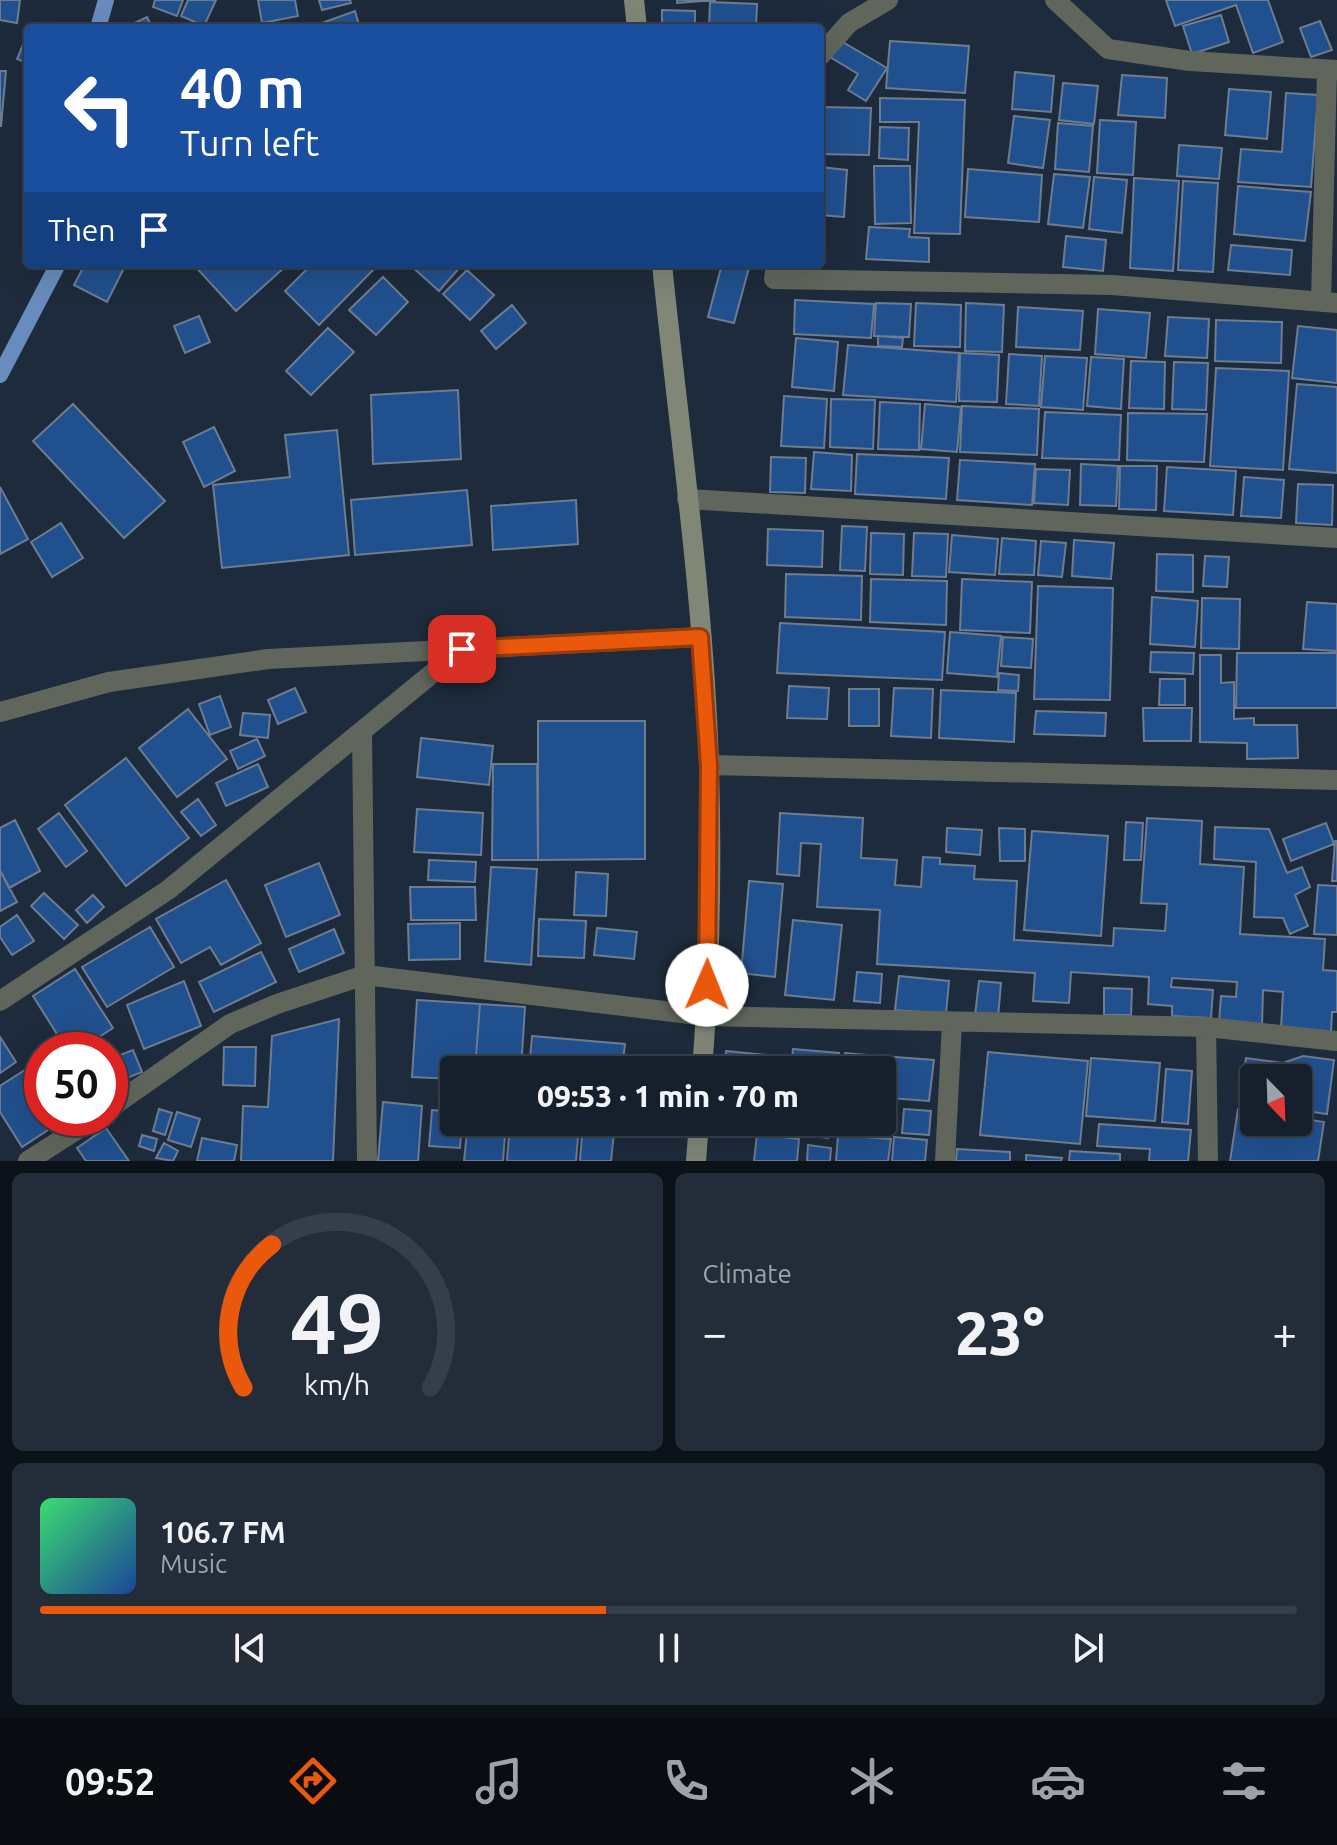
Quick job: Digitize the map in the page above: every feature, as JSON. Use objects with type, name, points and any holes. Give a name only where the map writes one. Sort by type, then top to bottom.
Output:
[{"type":"main road","points":[[634,0],[637,24]]},
{"type":"main road","points":[[662,268],[700,637],[709,765],[703,1056]]},
{"type":"main road","points":[[696,1161],[698,1136]]},
{"type":"street","points":[[824,51],[849,23],[888,0]]},
{"type":"street","points":[[775,268],[774,279],[1112,285],[1329,302],[1332,71],[1190,61],[1108,49],[1055,0]]},
{"type":"street","points":[[687,499],[1337,538]]},
{"type":"street","points":[[0,712],[109,682],[268,659],[700,637]]},
{"type":"street","points":[[0,1001],[168,890],[462,649]]},
{"type":"street","points":[[362,731],[367,1161]]},
{"type":"street","points":[[709,765],[1337,780]]},
{"type":"street","points":[[128,1095],[230,1024],[277,1004],[365,975],[706,1016],[1206,1027],[1337,1041]]},
{"type":"street","points":[[945,1161],[952,1022]]},
{"type":"street","points":[[1206,1027],[1208,1161]]},
{"type":"street","points":[[28,1161],[67,1136]]},
{"type":"building","points":[[0,0],[20,0],[17,23],[0,20]]},
{"type":"building","points":[[155,0],[183,0],[177,16],[153,7]]},
{"type":"building","points":[[188,0],[216,0],[205,24],[181,16]]},
{"type":"building","points":[[258,0],[295,0],[298,16],[262,23]]},
{"type":"building","points":[[319,0],[350,0],[351,3],[322,10]]},
{"type":"building","points":[[677,0],[716,0],[677,3]]},
{"type":"building","points":[[1166,0],[1268,0],[1283,42],[1253,53],[1236,5],[1175,26]]},
{"type":"building","points":[[710,2],[757,4],[756,24],[709,24]]},
{"type":"building","points":[[662,10],[695,11],[695,24],[662,24]]},
{"type":"building","points":[[355,11],[359,24],[319,24]]},
{"type":"building","points":[[1221,15],[1229,42],[1192,54],[1183,26]]},
{"type":"building","points":[[147,17],[150,24],[132,24]]},
{"type":"building","points":[[1320,21],[1332,50],[1311,57],[1300,28]]},
{"type":"building","points":[[841,41],[887,68],[866,101],[848,90],[858,74],[830,57]]},
{"type":"building","points":[[890,41],[969,46],[965,93],[886,88]]},
{"type":"building","points":[[24,42],[24,62],[17,59]]},
{"type":"building","points":[[0,71],[6,71],[1,126],[0,126]]},
{"type":"building","points":[[1015,72],[1054,76],[1051,112],[1012,109]]},
{"type":"building","points":[[1122,75],[1167,78],[1165,118],[1118,115]]},
{"type":"building","points":[[1063,83],[1098,86],[1094,124],[1059,120]]},
{"type":"building","points":[[1229,89],[1271,92],[1267,139],[1225,135]]},
{"type":"building","points":[[1286,93],[1318,95],[1311,187],[1238,182],[1241,149],[1282,152]]},
{"type":"building","points":[[880,98],[965,100],[960,234],[914,233],[919,122],[880,122]]},
{"type":"building","points":[[824,107],[871,108],[869,155],[824,154]]},
{"type":"building","points":[[1014,116],[1050,120],[1043,168],[1008,163]]},
{"type":"building","points":[[1100,120],[1136,122],[1133,175],[1097,173]]},
{"type":"building","points":[[1058,123],[1093,126],[1089,172],[1055,169]]},
{"type":"building","points":[[880,127],[909,128],[908,160],[879,158]]},
{"type":"building","points":[[1179,145],[1222,148],[1219,179],[1177,176]]},
{"type":"building","points":[[874,166],[910,166],[911,223],[875,224]]},
{"type":"building","points":[[824,167],[847,170],[844,217],[824,215]]},
{"type":"building","points":[[968,169],[1042,175],[1039,222],[965,217]]},
{"type":"building","points":[[1054,174],[1090,177],[1083,228],[1048,224]]},
{"type":"building","points":[[1094,177],[1127,180],[1122,233],[1089,229]]},
{"type":"building","points":[[1134,178],[1179,181],[1173,271],[1130,268]]},
{"type":"building","points":[[1183,181],[1218,183],[1213,272],[1178,270]]},
{"type":"building","points":[[1238,186],[1311,192],[1305,241],[1234,234]]},
{"type":"building","points":[[869,227],[910,229],[909,237],[929,238],[929,262],[866,259]]},
{"type":"building","points":[[1066,236],[1106,240],[1103,271],[1063,267]]},
{"type":"building","points":[[1231,245],[1292,250],[1290,275],[1228,270]]},
{"type":"building","points":[[83,268],[124,268],[107,302],[74,285]]},
{"type":"building","points":[[197,268],[284,268],[236,311]]},
{"type":"building","points":[[308,268],[373,270],[319,325],[285,291]]},
{"type":"building","points":[[413,268],[459,268],[439,291]]},
{"type":"building","points":[[721,268],[749,268],[734,323],[708,317]]},
{"type":"building","points":[[467,270],[494,295],[470,320],[443,294]]},
{"type":"building","points":[[383,277],[408,302],[376,335],[349,310]]},
{"type":"building","points":[[795,300],[874,304],[871,338],[794,334]]},
{"type":"building","points":[[876,303],[911,304],[909,337],[874,336]]},
{"type":"building","points":[[916,303],[961,305],[960,347],[914,346]]},
{"type":"building","points":[[966,303],[1004,305],[1002,352],[965,351]]},
{"type":"building","points":[[512,305],[526,323],[496,349],[481,331]]},
{"type":"building","points":[[1018,307],[1083,311],[1080,350],[1016,347]]},
{"type":"building","points":[[1098,309],[1150,313],[1146,358],[1095,354]]},
{"type":"building","points":[[199,316],[210,342],[185,353],[174,326]]},
{"type":"building","points":[[1168,317],[1209,319],[1207,358],[1165,356]]},
{"type":"building","points":[[1216,320],[1282,322],[1281,363],[1215,361]]},
{"type":"building","points":[[1298,326],[1337,330],[1337,383],[1292,378]]},
{"type":"building","points":[[328,328],[354,352],[311,395],[286,371]]},
{"type":"building","points":[[878,336],[903,338],[902,347],[878,346]]},
{"type":"building","points":[[796,338],[838,342],[834,391],[792,387]]},
{"type":"building","points":[[848,345],[959,353],[956,402],[843,395]]},
{"type":"building","points":[[960,353],[999,355],[997,402],[959,401]]},
{"type":"building","points":[[1009,354],[1042,356],[1039,406],[1006,404]]},
{"type":"building","points":[[1045,356],[1087,358],[1083,410],[1041,407]]},
{"type":"building","points":[[1091,357],[1124,359],[1121,409],[1087,406]]},
{"type":"building","points":[[1131,361],[1165,362],[1164,409],[1129,408]]},
{"type":"building","points":[[1174,362],[1208,363],[1206,410],[1172,409]]},
{"type":"building","points":[[1216,368],[1289,371],[1283,470],[1210,466]]},
{"type":"building","points":[[1297,384],[1337,387],[1337,473],[1289,469]]},
{"type":"building","points":[[458,390],[461,459],[373,464],[371,395]]},
{"type":"building","points":[[784,396],[827,399],[824,448],[781,446]]},
{"type":"building","points":[[831,399],[875,400],[873,449],[830,447]]},
{"type":"building","points":[[880,402],[920,404],[919,450],[878,449]]},
{"type":"building","points":[[73,404],[165,501],[124,538],[33,441]]},
{"type":"building","points":[[925,404],[961,407],[957,452],[921,449]]},
{"type":"building","points":[[962,406],[1039,409],[1037,455],[960,452]]},
{"type":"building","points":[[1045,412],[1121,415],[1119,460],[1042,458]]},
{"type":"building","points":[[1128,413],[1207,414],[1204,462],[1127,460]]},
{"type":"building","points":[[214,427],[235,471],[204,487],[183,442]]},
{"type":"building","points":[[337,430],[349,555],[222,568],[213,485],[290,477],[285,435]]},
{"type":"building","points":[[814,452],[852,455],[851,491],[811,489]]},
{"type":"building","points":[[857,454],[949,458],[946,499],[855,494]]},
{"type":"building","points":[[771,457],[806,458],[805,493],[770,492]]},
{"type":"building","points":[[960,460],[1035,464],[1032,505],[957,500]]},
{"type":"building","points":[[1081,464],[1118,466],[1116,506],[1080,505]]},
{"type":"building","points":[[1120,466],[1157,466],[1156,510],[1119,509]]},
{"type":"building","points":[[1167,467],[1236,471],[1233,515],[1164,511]]},
{"type":"building","points":[[1036,469],[1070,470],[1068,505],[1034,503]]},
{"type":"building","points":[[1244,477],[1284,480],[1281,518],[1241,516]]},
{"type":"building","points":[[1298,484],[1333,485],[1332,525],[1296,523]]},
{"type":"building","points":[[0,487],[28,539],[0,554]]},
{"type":"building","points":[[467,490],[472,545],[355,555],[351,500]]},
{"type":"building","points":[[576,500],[578,544],[493,550],[491,506]]},
{"type":"building","points":[[61,523],[83,558],[52,577],[31,542]]},
{"type":"building","points":[[842,526],[867,527],[865,571],[840,570]]},
{"type":"building","points":[[768,529],[823,531],[822,567],[767,565]]},
{"type":"building","points":[[871,533],[904,534],[903,575],[870,574]]},
{"type":"building","points":[[914,533],[948,534],[946,577],[912,576]]},
{"type":"building","points":[[952,535],[998,539],[995,575],[949,572]]},
{"type":"building","points":[[1002,538],[1036,541],[1034,575],[999,574]]},
{"type":"building","points":[[1074,540],[1114,543],[1111,579],[1072,576]]},
{"type":"building","points":[[1041,541],[1066,543],[1062,577],[1038,575]]},
{"type":"building","points":[[1157,554],[1193,555],[1193,592],[1156,591]]},
{"type":"building","points":[[1205,556],[1229,557],[1227,587],[1203,586]]},
{"type":"building","points":[[786,574],[862,576],[861,620],[785,617]]},
{"type":"building","points":[[871,579],[947,581],[946,625],[870,622]]},
{"type":"building","points":[[962,579],[1032,582],[1030,633],[960,630]]},
{"type":"building","points":[[1038,586],[1113,588],[1110,700],[1034,699]]},
{"type":"building","points":[[1152,597],[1198,601],[1195,647],[1150,644]]},
{"type":"building","points":[[1202,598],[1240,599],[1239,649],[1201,648]]},
{"type":"building","points":[[1307,602],[1337,604],[1337,651],[1303,649]]},
{"type":"building","points":[[780,623],[945,632],[942,680],[777,673]]},
{"type":"building","points":[[950,632],[1001,636],[997,677],[947,673]]},
{"type":"building","points":[[1003,637],[1033,639],[1031,668],[1001,666]]},
{"type":"building","points":[[1151,652],[1194,653],[1193,674],[1150,672]]},
{"type":"building","points":[[1237,653],[1337,653],[1337,708],[1236,708]]},
{"type":"building","points":[[1200,655],[1221,655],[1221,683],[1234,682],[1234,719],[1254,718],[1254,725],[1297,725],[1298,758],[1247,759],[1247,743],[1200,742]]},
{"type":"building","points":[[999,673],[1019,675],[1018,691],[998,690]]},
{"type":"building","points":[[1160,679],[1185,679],[1185,705],[1159,705]]},
{"type":"building","points":[[789,686],[829,688],[827,719],[787,718]]},
{"type":"building","points":[[295,688],[306,712],[278,724],[268,700]]},
{"type":"building","points":[[894,688],[933,689],[931,738],[891,736]]},
{"type":"building","points":[[849,689],[879,689],[879,726],[849,726]]},
{"type":"building","points":[[941,690],[1016,693],[1014,742],[939,738]]},
{"type":"building","points":[[220,696],[231,727],[210,735],[199,704]]},
{"type":"building","points":[[1143,708],[1192,708],[1191,741],[1144,741]]},
{"type":"building","points":[[188,709],[227,759],[177,797],[139,748]]},
{"type":"building","points":[[1036,711],[1106,713],[1105,736],[1034,734]]},
{"type":"building","points":[[243,713],[270,715],[268,738],[240,735]]},
{"type":"building","points":[[538,721],[645,721],[645,859],[538,860]]},
{"type":"building","points":[[421,738],[493,746],[489,785],[417,777]]},
{"type":"building","points":[[257,739],[265,756],[238,769],[230,751]]},
{"type":"building","points":[[126,758],[189,838],[126,886],[65,805]]},
{"type":"building","points":[[258,764],[268,787],[226,806],[216,783]]},
{"type":"building","points":[[493,764],[537,764],[538,860],[492,860]]},
{"type":"building","points":[[198,799],[216,825],[201,836],[181,812]]},
{"type":"building","points":[[417,809],[483,813],[481,855],[414,852]]},
{"type":"building","points":[[59,813],[87,851],[66,867],[38,829]]},
{"type":"building","points":[[780,813],[863,818],[861,858],[897,860],[895,885],[921,887],[923,857],[940,858],[940,864],[975,866],[974,879],[1017,881],[1014,940],[1113,946],[1114,928],[1165,931],[1167,904],[1141,903],[1147,818],[1202,821],[1200,864],[1244,867],[1240,934],[1325,939],[1323,970],[1337,971],[1337,1012],[1332,1012],[1331,1032],[1281,1029],[1283,992],[1263,990],[1262,1026],[1219,1023],[1221,996],[1236,997],[1237,982],[1172,978],[1171,987],[1213,990],[1211,1018],[1172,1016],[1172,1006],[1148,1004],[1149,977],[1071,972],[1069,1003],[1033,1001],[1035,973],[877,964],[880,910],[817,907],[821,844],[801,843],[799,876],[777,874]]},
{"type":"building","points":[[15,820],[40,871],[9,888],[0,870],[0,828]]},
{"type":"building","points":[[1126,822],[1143,823],[1141,860],[1124,860]]},
{"type":"building","points":[[1326,823],[1334,844],[1291,861],[1283,839]]},
{"type":"building","points":[[1215,827],[1269,829],[1287,873],[1302,867],[1310,887],[1295,895],[1308,926],[1290,934],[1283,918],[1254,917],[1256,862],[1214,859]]},
{"type":"building","points":[[947,828],[982,830],[980,855],[946,852]]},
{"type":"building","points":[[999,828],[1025,829],[1025,861],[1000,861]]},
{"type":"building","points":[[1032,831],[1108,836],[1101,936],[1024,930]]},
{"type":"building","points":[[1335,841],[1337,881],[1332,881]]},
{"type":"building","points":[[429,860],[476,862],[475,882],[428,880]]},
{"type":"building","points":[[319,863],[340,915],[286,937],[265,885]]},
{"type":"building","points":[[491,867],[537,869],[531,965],[485,961]]},
{"type":"building","points":[[0,870],[17,902],[0,911]]},
{"type":"building","points":[[576,872],[608,874],[606,916],[574,915]]},
{"type":"building","points":[[226,880],[261,943],[221,965],[210,947],[181,963],[156,919]]},
{"type":"building","points":[[749,881],[783,884],[775,977],[741,973]]},
{"type":"building","points":[[1318,885],[1337,886],[1337,935],[1314,934]]},
{"type":"building","points":[[410,887],[475,887],[476,920],[411,920]]},
{"type":"building","points":[[44,893],[78,925],[64,939],[31,906]]},
{"type":"building","points":[[93,895],[104,907],[87,923],[76,910]]},
{"type":"building","points":[[17,915],[34,941],[12,955],[0,937],[0,927]]},
{"type":"building","points":[[539,919],[586,921],[584,958],[538,956]]},
{"type":"building","points":[[793,920],[842,925],[834,1000],[785,995]]},
{"type":"building","points":[[460,923],[460,959],[409,960],[408,924]]},
{"type":"building","points":[[150,927],[174,967],[107,1007],[82,967]]},
{"type":"building","points":[[597,928],[637,932],[634,959],[594,955]]},
{"type":"building","points":[[334,929],[344,953],[299,972],[289,949]]},
{"type":"building","points":[[261,952],[276,982],[214,1012],[199,982]]},
{"type":"building","points":[[75,969],[113,1028],[107,1032],[56,1032],[33,996]]},
{"type":"building","points":[[857,972],[882,974],[880,1003],[854,1001]]},
{"type":"building","points":[[899,976],[949,981],[946,1014],[895,1010]]},
{"type":"building","points":[[184,981],[201,1026],[144,1049],[127,1005]]},
{"type":"building","points":[[979,981],[1001,983],[998,1017],[975,1015]]},
{"type":"building","points":[[1104,988],[1132,989],[1131,1015],[1104,1015]]},
{"type":"building","points":[[417,1000],[480,1004],[476,1056],[440,1056],[440,1078],[412,1077]]},
{"type":"building","points":[[480,1004],[525,1007],[522,1056],[476,1056]]},
{"type":"building","points":[[339,1019],[333,1161],[241,1161],[243,1106],[268,1107],[272,1036]]},
{"type":"building","points":[[532,1036],[625,1044],[624,1056],[530,1056]]},
{"type":"building","points":[[0,1037],[16,1062],[0,1073]]},
{"type":"building","points":[[224,1047],[256,1047],[255,1086],[223,1085]]},
{"type":"building","points":[[793,1049],[839,1053],[839,1056],[792,1056]]},
{"type":"building","points":[[133,1050],[142,1072],[128,1078],[128,1052]]},
{"type":"building","points":[[726,1051],[767,1055],[767,1056],[725,1056]]},
{"type":"building","points":[[988,1052],[1088,1061],[1080,1144],[980,1135]]},
{"type":"building","points":[[845,1053],[878,1056],[845,1056]]},
{"type":"building","points":[[1303,1056],[1334,1060],[1327,1114],[1312,1112],[1312,1064],[1245,1064],[1246,1058],[1283,1063]]},
{"type":"building","points":[[896,1057],[934,1060],[929,1101],[896,1098]]},
{"type":"building","points":[[1091,1058],[1160,1063],[1155,1121],[1086,1116]]},
{"type":"building","points":[[1166,1069],[1192,1071],[1188,1124],[1162,1122]]},
{"type":"building","points":[[24,1071],[24,1136],[39,1136],[22,1147],[0,1112],[0,1086]]},
{"type":"building","points":[[383,1102],[422,1106],[418,1161],[378,1161]]},
{"type":"building","points":[[159,1109],[172,1113],[165,1135],[153,1131]]},
{"type":"building","points":[[904,1109],[931,1111],[929,1135],[902,1133]]},
{"type":"building","points":[[1238,1109],[1240,1136],[1312,1136],[1312,1120],[1324,1122],[1318,1161],[1230,1161]]},
{"type":"building","points":[[432,1110],[440,1111],[440,1136],[461,1136],[460,1148],[429,1146]]},
{"type":"building","points":[[177,1112],[200,1119],[191,1147],[168,1140]]},
{"type":"building","points":[[1099,1124],[1191,1130],[1188,1161],[1149,1161],[1150,1149],[1097,1146]]},
{"type":"building","points":[[142,1135],[157,1139],[154,1151],[139,1146]]},
{"type":"building","points":[[94,1136],[112,1136],[129,1161],[86,1161],[77,1148]]},
{"type":"building","points":[[467,1136],[505,1136],[503,1161],[464,1161]]},
{"type":"building","points":[[509,1136],[578,1136],[576,1161],[507,1161]]},
{"type":"building","points":[[582,1136],[614,1136],[611,1161],[580,1161]]},
{"type":"building","points":[[757,1136],[799,1139],[797,1161],[754,1161]]},
{"type":"building","points":[[838,1136],[891,1139],[888,1161],[836,1161]]},
{"type":"building","points":[[894,1137],[927,1140],[925,1161],[892,1161]]},
{"type":"building","points":[[202,1138],[237,1145],[234,1161],[197,1161]]},
{"type":"building","points":[[164,1143],[178,1151],[173,1161],[156,1158]]},
{"type":"building","points":[[808,1145],[831,1148],[830,1161],[807,1161]]},
{"type":"building","points":[[957,1149],[1010,1152],[1010,1161],[956,1161]]},
{"type":"building","points":[[1070,1151],[1120,1154],[1120,1161],[1069,1161]]},
{"type":"building","points":[[1026,1155],[1062,1158],[1061,1161],[1026,1161]]},
{"type":"waterway","points":[[99,24],[106,0]]},
{"type":"waterway","points":[[0,375],[56,268]]},
{"type":"route","points":[[462,649],[700,637],[709,765],[707,985]]}]
